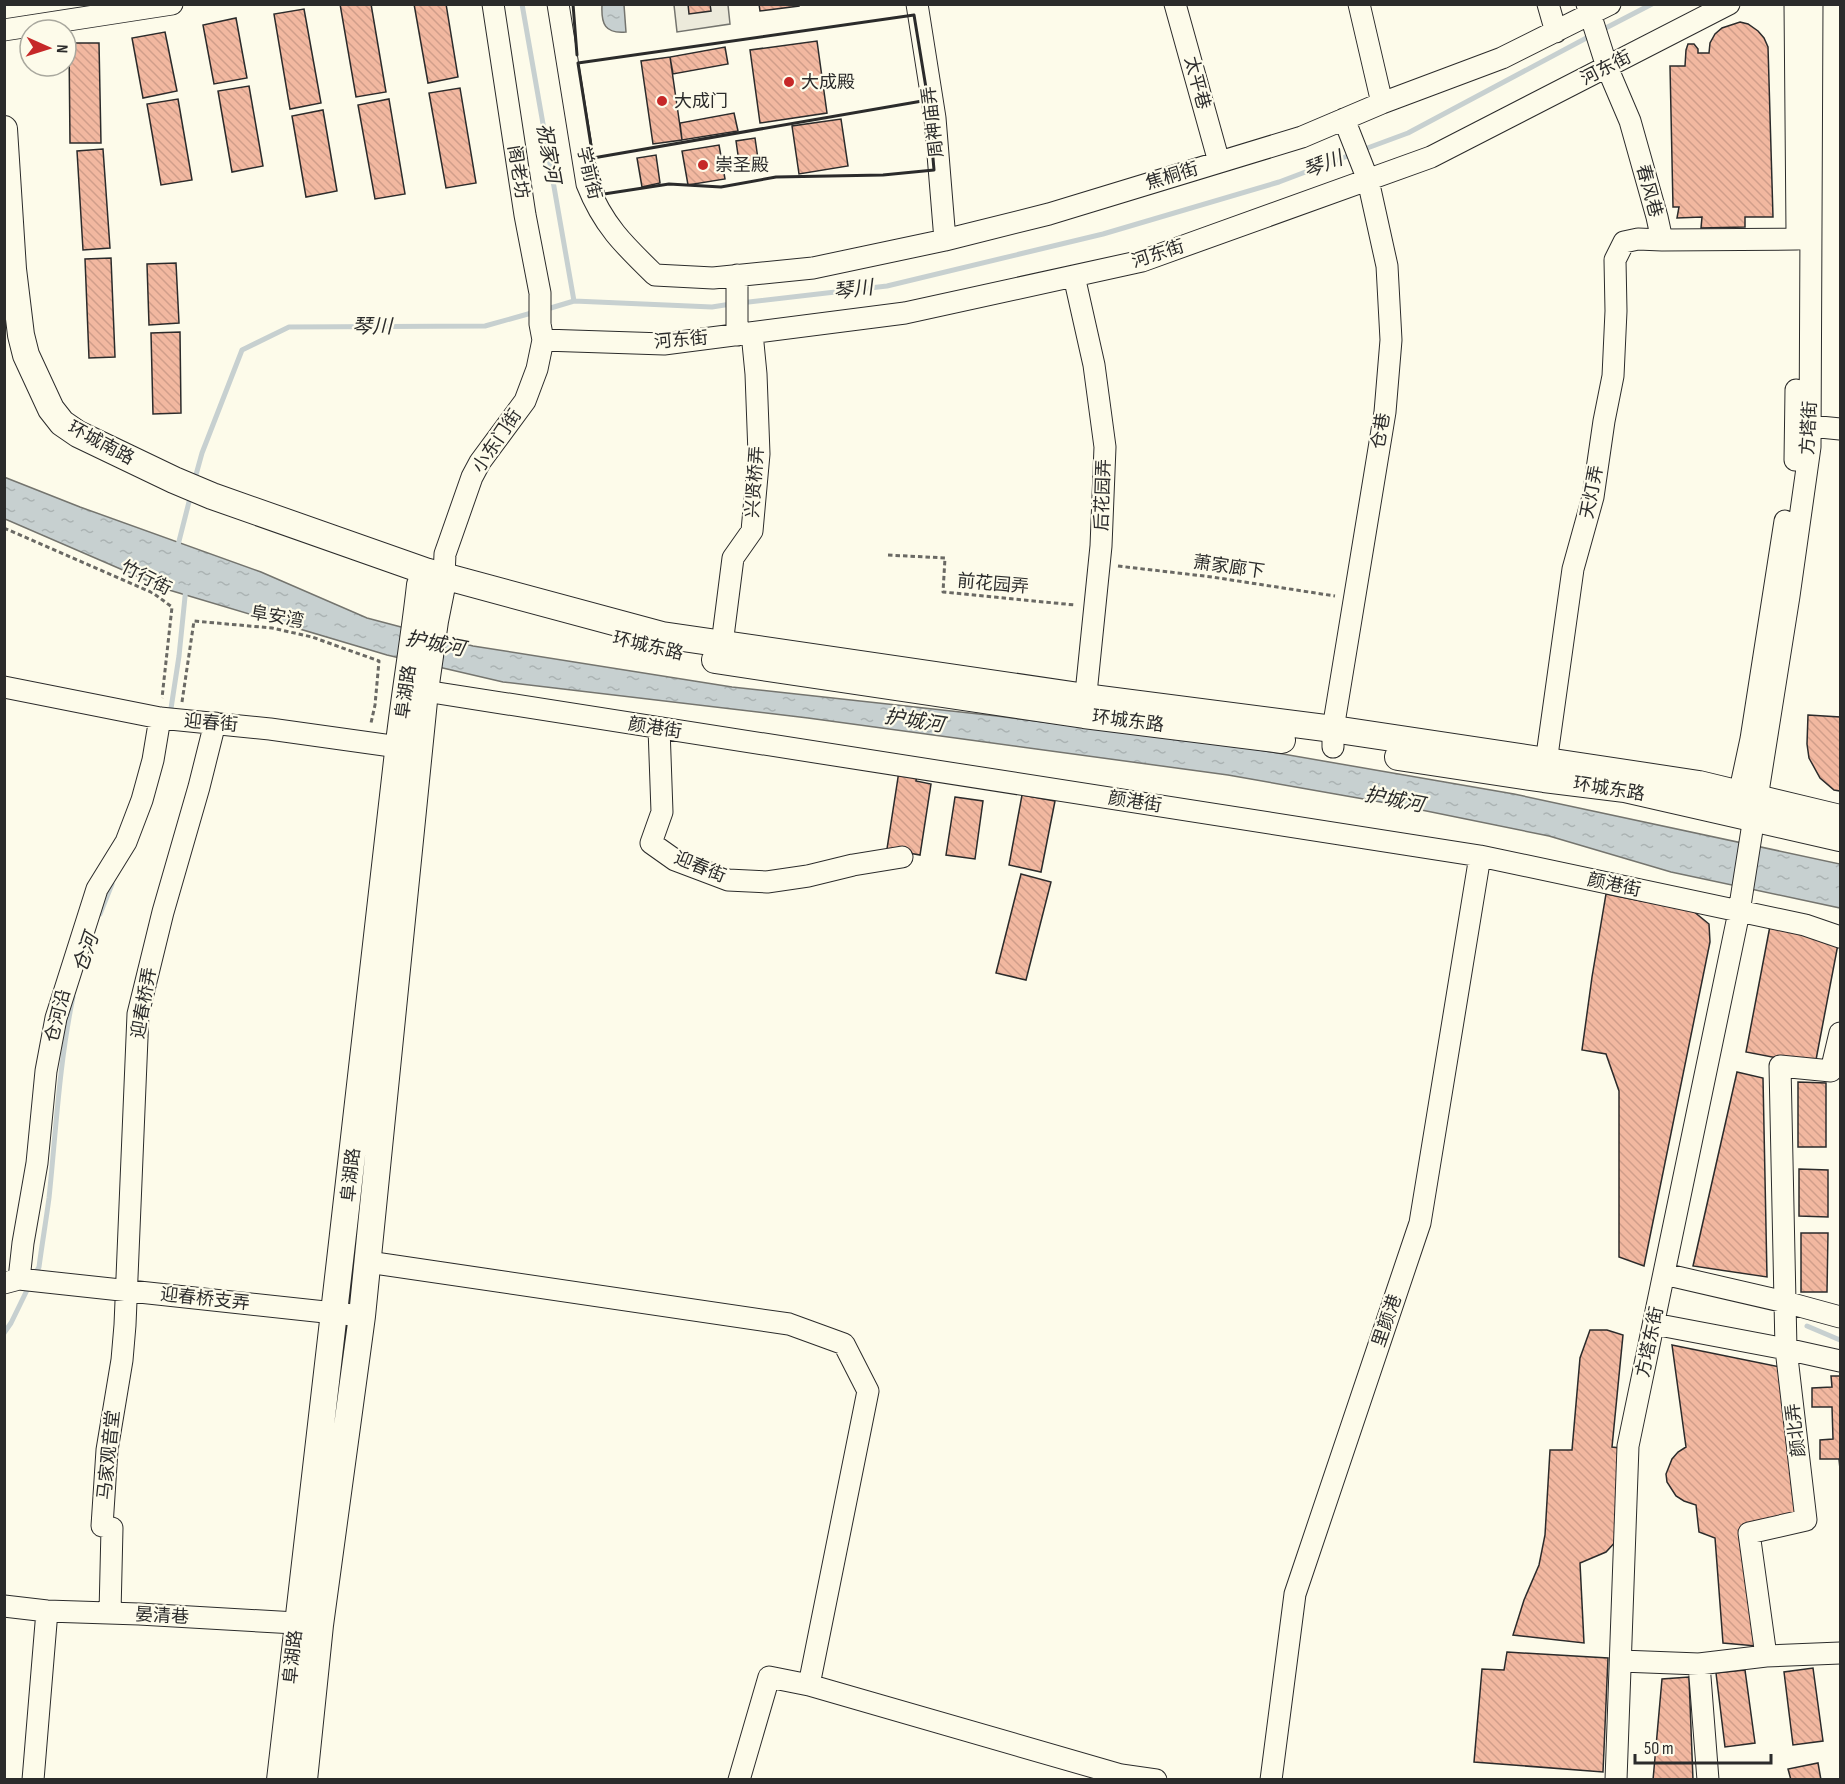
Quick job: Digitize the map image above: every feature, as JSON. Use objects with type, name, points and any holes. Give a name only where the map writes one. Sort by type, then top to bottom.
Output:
[{"type":"main road","name":"环城南路","points":[[4,129],[9,269],[26,355],[51,409],[63,423],[78,434],[171,485]]},
{"type":"main road","name":"环城南路","points":[[4,338],[12,365],[25,393],[61,435],[81,449],[210,502],[435,576]]},
{"type":"main road","name":"环城东路","points":[[435,576],[668,652],[721,651],[1085,706],[1333,738],[1545,770],[1625,789],[1840,818]]},
{"type":"main road","name":"阜湖路","points":[[304,1779],[308,1624],[335,1313],[409,749],[421,677],[426,619],[435,576]]},
{"type":"main road","name":"阜湖路","points":[[280,1779],[362,1316],[409,749]]},
{"type":"main road","name":"环城东路","points":[[1747,807],[1840,838]]},
{"type":"street","points":[[4,30],[172,4]]},
{"type":"street","name":"阁老坊","points":[[493,4],[525,215],[540,293],[541,332]]},
{"type":"street","name":"学前街","points":[[558,4],[587,184],[595,206],[606,223],[627,248],[655,275],[713,278],[737,275]]},
{"type":"street","name":"周神庙弄","points":[[917,4],[934,118],[945,240]]},
{"type":"street","name":"太平巷","points":[[1175,4],[1219,162]]},
{"type":"street","points":[[1359,4],[1382,103]]},
{"type":"street","points":[[1548,4],[1556,32]]},
{"type":"street","points":[[1588,10],[1610,4]]},
{"type":"street","name":"河东街","points":[[541,332],[664,344],[905,313],[1142,261],[1431,157],[1729,4]]},
{"type":"street","name":"方塔街","points":[[1739,912],[1751,739],[1795,459],[1797,239],[1795,4]]},
{"type":"street","name":"方塔街","points":[[1747,807],[1791,584],[1810,447],[1812,4]]},
{"type":"street","name":"焦桐街","points":[[737,275],[813,268],[945,240],[1049,214],[1302,137],[1347,127],[1382,103],[1502,58],[1556,32],[1588,10]]},
{"type":"street","name":"春风巷","points":[[1588,10],[1607,67],[1630,121],[1662,240],[1797,239]]},
{"type":"street","name":"仓巷","points":[[1333,738],[1385,412],[1390,340],[1387,266],[1368,180],[1347,127]]},
{"type":"street","name":"天灯弄","points":[[1545,770],[1573,570],[1593,497],[1613,376],[1615,260],[1624,242],[1638,239],[1662,240]]},
{"type":"street","name":"兴贤桥弄","points":[[721,651],[732,558],[752,531],[759,454],[756,374],[744,334],[737,275]]},
{"type":"street","name":"后花园弄","points":[[1074,276],[1094,365],[1105,447],[1099,564],[1085,706]]},
{"type":"street","name":"小东门街","points":[[435,576],[472,477],[480,462],[525,401],[537,369],[541,332]]},
{"type":"street","points":[[1810,426],[1840,429]]},
{"type":"street","name":"颜港街","points":[[421,677],[659,728],[1479,856],[1805,925],[1840,937]]},
{"type":"street","name":"迎春街","points":[[4,687],[187,721],[270,729],[409,749]]},
{"type":"street","name":"仓河沿","points":[[12,1281],[23,1243],[37,1163],[46,1071],[56,1018],[97,889],[126,842],[142,800],[153,760],[187,721]]},
{"type":"street","name":"迎春桥弄","points":[[127,1290],[138,1014],[199,787],[187,721]]},
{"type":"street","name":"迎春街","points":[[659,728],[662,812],[651,843],[675,861],[728,880],[767,882],[902,857]]},
{"type":"street","name":"里颜港","points":[[1271,1779],[1295,1594],[1420,1223],[1479,856]]},
{"type":"street","name":"方塔东街","points":[[1617,1779],[1628,1446],[1739,912]]},
{"type":"street","name":"颜北弄","points":[[1766,1656],[1749,1533],[1806,1520],[1786,1349],[1780,1066],[1831,1071],[1840,1033]]},
{"type":"street","points":[[368,1262],[789,1324],[844,1344],[868,1391],[809,1685]]},
{"type":"street","points":[[1664,1274],[1840,1317]]},
{"type":"street","name":"迎春桥支弄","points":[[12,1281],[127,1290],[362,1316]]},
{"type":"street","name":"马家观音堂","points":[[110,1613],[112,1528],[102,1526],[107,1450],[122,1360],[127,1290]]},
{"type":"street","points":[[1654,1324],[1840,1361]]},
{"type":"street","name":"晏清巷","points":[[4,1606],[47,1611],[308,1624]]},
{"type":"street","points":[[33,1779],[47,1611]]},
{"type":"street","points":[[1621,1661],[1699,1664],[1766,1656],[1840,1653]]},
{"type":"street","points":[[1699,1664],[1708,1779]]},
{"type":"street","points":[[739,1779],[770,1677],[809,1685],[1121,1775],[1156,1779]]},
{"type":"path","name":"竹行街","points":[[4,528],[153,593],[172,607],[187,721]]},
{"type":"path","name":"前花园弄","points":[[888,555],[945,558],[944,592],[1095,607]]},
{"type":"path","name":"萧家廊下","points":[[1099,564],[1212,577],[1354,599]]},
{"type":"path","name":"阜安湾","points":[[187,721],[180,713],[194,621],[272,628],[312,637],[379,661],[375,705],[368,742]]},
{"type":"shaded area","points":[[674,5],[728,5],[730,24],[677,32]]},
{"type":"water","points":[[602,5],[624,5],[626,32],[613,31],[606,26],[602,18]]},
{"type":"water","name":"护城河","points":[[4,477],[261,572],[367,618],[473,646],[732,687],[997,716],[1254,749],[1514,794],[1840,864],[1840,908],[1671,872],[1549,836],[1392,804],[1228,775],[808,718],[503,682],[387,655],[169,590],[5,519]]},
{"type":"building","points":[[340,4],[371,4],[386,92],[356,97]]},
{"type":"building","points":[[414,4],[446,4],[458,77],[428,83]]},
{"type":"building","points":[[688,4],[710,4],[711,11],[689,14]]},
{"type":"building","points":[[759,4],[799,4],[799,6],[760,11]]},
{"type":"building","points":[[304,9],[321,103],[290,109],[274,14]]},
{"type":"building","points":[[236,18],[247,78],[214,84],[203,25]]},
{"type":"building","points":[[1740,22],[1758,31],[1768,47],[1773,217],[1745,217],[1745,227],[1701,228],[1702,217],[1677,218],[1679,207],[1673,207],[1670,66],[1685,66],[1688,44],[1694,44],[1698,53],[1709,53],[1710,43],[1715,34],[1722,28]]},
{"type":"building","points":[[165,32],[177,91],[143,98],[132,38]]},
{"type":"building","name":"大成殿","points":[[817,41],[827,113],[760,123],[750,50]]},
{"type":"building","points":[[78,43],[99,43],[101,143],[70,143],[69,78],[78,78]]},
{"type":"building","points":[[725,47],[728,64],[673,74],[670,57]]},
{"type":"building","name":"大成门","points":[[670,57],[682,140],[653,144],[641,61]]},
{"type":"building","points":[[249,86],[263,166],[232,172],[218,91]]},
{"type":"building","points":[[460,88],[476,183],[446,188],[429,93]]},
{"type":"building","points":[[178,99],[192,180],[161,185],[147,104]]},
{"type":"building","points":[[389,99],[405,194],[375,199],[358,105]]},
{"type":"building","points":[[323,110],[337,191],[306,197],[292,116]]},
{"type":"building","points":[[734,113],[738,131],[682,140],[680,123]]},
{"type":"building","points":[[841,119],[848,166],[799,174],[792,126]]},
{"type":"building","points":[[755,138],[759,166],[740,169],[736,141]]},
{"type":"building","name":"崇圣殿","points":[[719,145],[725,179],[688,185],[682,151]]},
{"type":"building","points":[[103,149],[110,248],[83,250],[77,151]]},
{"type":"building","points":[[656,155],[660,183],[642,187],[637,158]]},
{"type":"building","points":[[111,258],[115,357],[89,358],[85,259]]},
{"type":"building","points":[[176,263],[179,323],[149,325],[147,264]]},
{"type":"building","points":[[180,332],[181,413],[153,414],[151,333]]},
{"type":"building","points":[[1808,715],[1840,717],[1840,791],[1834,790],[1820,778],[1809,758]]},
{"type":"building","points":[[899,771],[917,774],[916,781],[931,784],[920,855],[887,849]]},
{"type":"building","points":[[1022,795],[1055,801],[1041,872],[1009,865]]},
{"type":"building","points":[[955,797],[983,801],[975,859],[946,855]]},
{"type":"building","points":[[1021,874],[1051,882],[1026,980],[996,973]]},
{"type":"building","points":[[1606,894],[1693,911],[1709,924],[1710,942],[1644,1266],[1619,1257],[1619,1091],[1606,1054],[1582,1050]]},
{"type":"building","points":[[1770,926],[1839,939],[1815,1065],[1746,1052]]},
{"type":"building","points":[[1737,1072],[1763,1078],[1767,1277],[1693,1266]]},
{"type":"building","points":[[1798,1082],[1826,1083],[1826,1147],[1798,1147]]},
{"type":"building","points":[[1799,1169],[1828,1170],[1828,1217],[1799,1216]]},
{"type":"building","points":[[1801,1233],[1828,1233],[1827,1292],[1801,1292]]},
{"type":"building","points":[[1590,1330],[1607,1330],[1623,1335],[1612,1447],[1620,1448],[1618,1539],[1606,1552],[1580,1563],[1584,1643],[1513,1635],[1524,1600],[1539,1565],[1545,1535],[1550,1450],[1572,1450],[1580,1358]]},
{"type":"building","points":[[1672,1345],[1785,1368],[1799,1519],[1743,1527],[1756,1646],[1723,1643],[1715,1538],[1699,1532],[1696,1505],[1676,1496],[1667,1482],[1666,1474],[1672,1459],[1686,1447]]},
{"type":"building","points":[[1831,1376],[1840,1376],[1840,1469],[1839,1459],[1820,1459],[1820,1440],[1833,1439],[1832,1407],[1812,1407],[1812,1388],[1832,1387]]},
{"type":"building","points":[[1507,1652],[1608,1658],[1603,1772],[1474,1762],[1482,1669],[1504,1670]]},
{"type":"building","points":[[1813,1668],[1823,1741],[1793,1745],[1784,1672]]},
{"type":"building","points":[[1745,1670],[1755,1743],[1725,1747],[1716,1673]]},
{"type":"building","points":[[1689,1677],[1693,1780],[1653,1780],[1662,1679]]},
{"type":"building","points":[[1818,1763],[1821,1780],[1791,1780],[1788,1769]]},
{"type":"waterway","name":"祝家河","points":[[522,4],[574,301]]},
{"type":"waterway","name":"琴川","points":[[1600,31],[1652,4]]},
{"type":"waterway","name":"琴川","points":[[1362,150],[1408,133],[1592,35]]},
{"type":"waterway","name":"琴川","points":[[740,303],[887,286],[1103,234],[1279,182],[1353,154]]},
{"type":"waterway","name":"琴川","points":[[544,310],[574,301],[712,307],[731,304]]},
{"type":"waterway","name":"琴川","points":[[194,482],[202,453],[242,350],[289,327],[485,326],[535,312]]},
{"type":"waterway","name":"琴川","points":[[177,549],[191,494]]},
{"type":"waterway","name":"仓河","points":[[170,715],[186,587]]},
{"type":"waterway","name":"仓河","points":[[100,914],[112,884]]},
{"type":"waterway","name":"仓河","points":[[34,1276],[39,1267],[48,1207],[61,1072],[73,997]]},
{"type":"waterway","name":"仓河","points":[[4,1333],[30,1284]]},
{"type":"waterway","points":[[1807,1326],[1840,1340]]},
{"type":"wall","points":[[573,4],[577,55]]},
{"type":"wall","points":[[914,15],[928,100],[593,158],[578,63],[914,15]]},
{"type":"wall","points":[[928,100],[934,170],[883,175],[776,177],[721,187],[669,184],[604,194],[593,158],[928,100]]},
{"type":"place","name":"大成殿","points":[[789,82]]},
{"type":"place","name":"大成门","points":[[662,101]]},
{"type":"place","name":"崇圣殿","points":[[703,165]]}]
